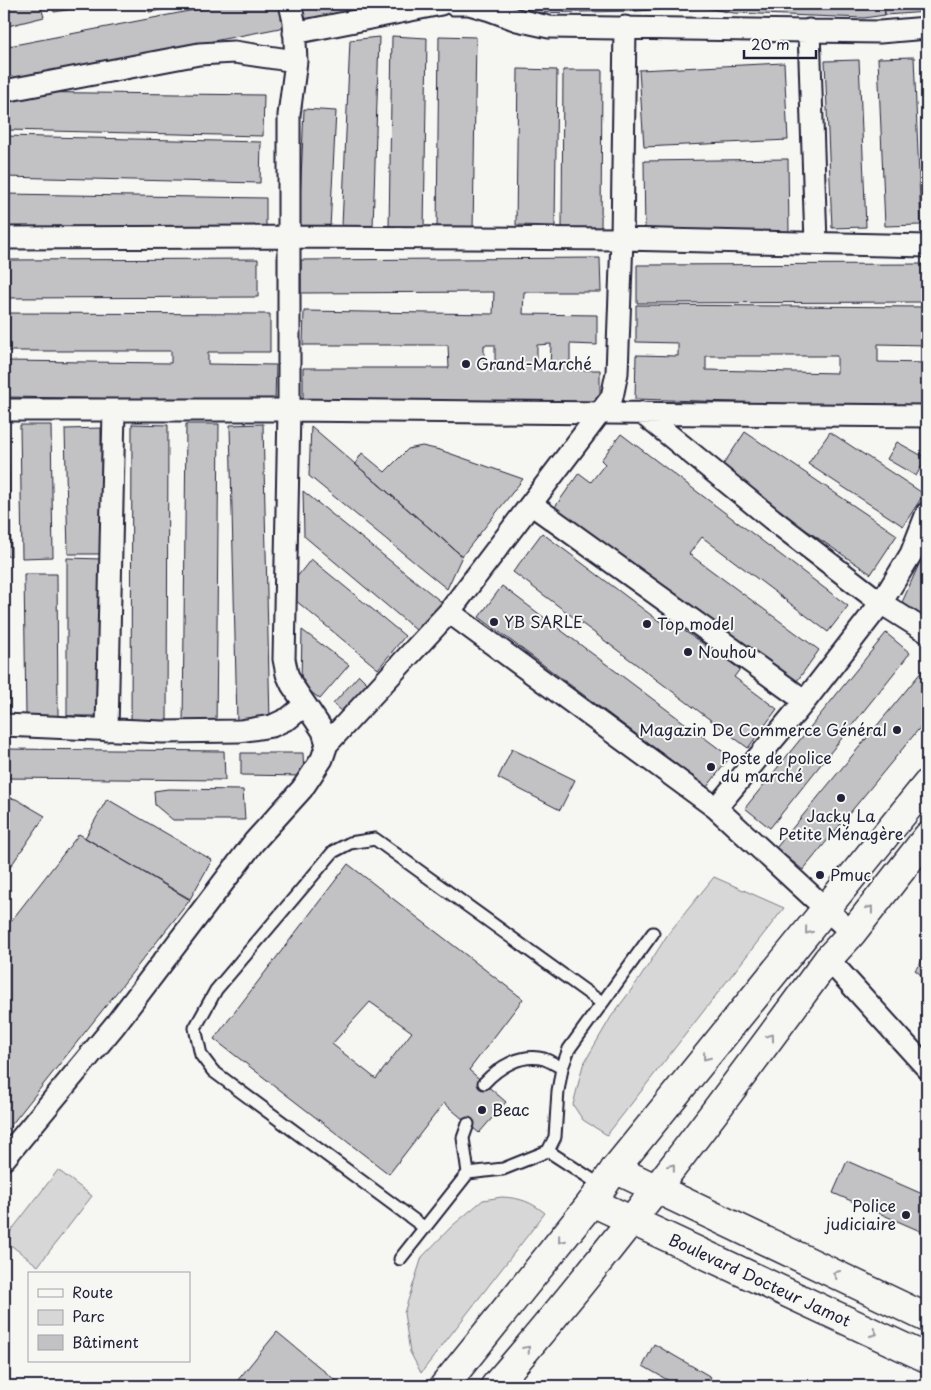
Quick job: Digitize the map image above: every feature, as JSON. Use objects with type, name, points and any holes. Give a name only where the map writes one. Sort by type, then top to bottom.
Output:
[{"type":"main road","points":[[444,1386],[927,784]]},
{"type":"main road","points":[[495,1386],[547,1326],[633,1220],[828,959],[852,933],[927,837]]},
{"type":"main road","points":[[603,1186],[655,1189],[927,1318]]},
{"type":"main road","name":"Boulevard Docteur Jamot","points":[[603,1186],[633,1220],[927,1358]]},
{"type":"street","points":[[290,4],[294,21],[296,61],[289,115],[289,410],[284,659],[287,674],[292,685],[323,731],[326,744]]},
{"type":"street","points":[[294,33],[441,4]]},
{"type":"street","points":[[453,4],[469,4],[517,20],[549,27],[880,32],[927,28]]},
{"type":"street","points":[[4,1159],[115,1025],[254,842],[302,789],[322,758],[326,744],[449,612],[612,397],[617,373],[622,239],[625,27]]},
{"type":"street","points":[[809,30],[816,243]]},
{"type":"street","points":[[4,90],[199,54],[234,52],[296,61]]},
{"type":"street","points":[[4,238],[622,239],[927,246]]},
{"type":"street","points":[[4,410],[289,410],[927,416]]},
{"type":"street","points":[[107,730],[114,410]]},
{"type":"street","points":[[642,413],[772,519],[881,603],[927,632]]},
{"type":"street","points":[[531,504],[805,701]]},
{"type":"street","points":[[716,808],[805,701],[881,603],[911,554],[927,513]]},
{"type":"street","points":[[449,612],[716,808],[852,933]]},
{"type":"street","points":[[4,726],[162,732],[240,731],[272,726],[289,718],[305,705]]},
{"type":"street","points":[[828,959],[927,1068]]},
{"type":"lane","points":[[425,1228],[213,1071],[201,1055],[195,1028],[216,990],[333,852],[350,842],[375,839],[602,1003]]},
{"type":"lane","points":[[400,1259],[468,1173],[503,1169],[548,1151],[555,1137],[558,1091],[562,1068],[569,1049],[653,933]]},
{"type":"lane","points":[[484,1083],[494,1072],[516,1060],[543,1059],[562,1068]]},
{"type":"lane","points":[[468,1124],[463,1138],[468,1173]]},
{"type":"lane","points":[[548,1151],[603,1186]]},
{"type":"green space","points":[[714,877],[784,908],[607,1135],[583,1120],[573,1105],[583,1065],[611,1017],[640,978],[668,934]]},
{"type":"green space","points":[[58,1170],[92,1196],[38,1266],[4,1240]]},
{"type":"green space","points":[[502,1197],[525,1201],[545,1213],[421,1373],[410,1352],[404,1313],[422,1257],[452,1226],[483,1200]]},
{"type":"building","points":[[4,4],[40,4],[44,17],[4,27]]},
{"type":"building","points":[[53,4],[102,4],[54,12]]},
{"type":"building","points":[[148,4],[199,4],[149,12]]},
{"type":"building","points":[[225,4],[280,4],[285,27],[4,82],[4,47]]},
{"type":"building","points":[[299,4],[400,4],[303,22]]},
{"type":"building","points":[[527,4],[634,4],[636,11],[529,13]]},
{"type":"building","points":[[634,4],[699,4],[700,7],[636,11]]},
{"type":"building","points":[[700,4],[884,4],[885,15],[864,18],[734,13],[700,7]]},
{"type":"building","points":[[884,4],[927,4],[927,12],[885,15]]},
{"type":"building","points":[[392,36],[427,38],[424,230],[389,229]]},
{"type":"building","points":[[439,36],[476,37],[473,231],[437,230]]},
{"type":"building","points":[[379,37],[373,227],[342,226],[350,40]]},
{"type":"building","points":[[914,57],[921,225],[885,226],[878,58]]},
{"type":"building","points":[[859,60],[866,227],[832,228],[825,61]]},
{"type":"building","points":[[784,63],[788,140],[644,147],[639,70]]},
{"type":"building","points":[[518,69],[557,70],[555,226],[516,225]]},
{"type":"building","points":[[563,70],[602,70],[601,228],[562,228]]},
{"type":"building","points":[[7,92],[264,95],[263,136],[7,130]]},
{"type":"building","points":[[304,109],[336,111],[330,228],[299,226]]},
{"type":"building","points":[[4,136],[261,142],[260,183],[4,177]]},
{"type":"building","points":[[788,159],[789,233],[645,235],[644,161]]},
{"type":"building","points":[[4,194],[266,198],[266,231],[4,228]]},
{"type":"building","points":[[600,258],[601,292],[524,292],[523,314],[597,315],[597,345],[570,344],[570,370],[600,370],[600,402],[303,400],[303,368],[449,368],[448,345],[303,345],[304,311],[493,314],[494,292],[301,293],[301,260]],"holes":[[[551,344],[550,369],[537,369],[537,345]],[[484,345],[495,345],[495,369],[484,369]]]},
{"type":"building","points":[[258,259],[258,297],[4,298],[4,260]]},
{"type":"building","points":[[927,264],[927,302],[637,303],[637,265]]},
{"type":"building","points":[[636,305],[927,307],[927,345],[878,344],[878,362],[927,363],[927,408],[635,399],[636,355],[678,356],[678,343],[636,342]],"holes":[[[706,356],[837,356],[837,373],[706,370]]]},
{"type":"building","points":[[4,313],[270,314],[270,352],[208,352],[208,364],[276,365],[275,401],[4,397],[4,361],[171,363],[171,351],[4,351]]},
{"type":"building","points":[[132,424],[168,425],[167,726],[131,726]]},
{"type":"building","points":[[186,424],[219,424],[216,729],[183,728]]},
{"type":"building","points":[[263,424],[270,721],[237,722],[230,425]]},
{"type":"building","points":[[20,425],[51,425],[53,557],[22,558]]},
{"type":"building","points":[[311,426],[462,556],[447,589],[309,476]]},
{"type":"building","points":[[101,428],[102,554],[68,554],[65,429]]},
{"type":"building","points":[[4,431],[8,431],[11,556],[4,556]]},
{"type":"building","points":[[745,432],[897,535],[871,574],[719,471]]},
{"type":"building","points":[[830,432],[924,494],[903,526],[808,464]]},
{"type":"building","points":[[621,434],[848,606],[828,632],[702,537],[689,554],[819,650],[795,684],[555,507],[579,473],[591,482],[605,464],[601,460]]},
{"type":"building","points":[[897,442],[926,458],[916,476],[887,459]]},
{"type":"building","points":[[422,446],[440,450],[523,479],[462,556],[355,464],[362,453],[385,472],[408,449]]},
{"type":"building","points":[[303,491],[444,604],[422,635],[304,536]]},
{"type":"building","points":[[542,533],[663,624],[667,619],[740,669],[734,677],[777,709],[748,748],[513,572]]},
{"type":"building","points":[[927,546],[927,619],[900,607]]},
{"type":"building","points":[[67,558],[102,559],[102,716],[67,716]]},
{"type":"building","points":[[311,559],[405,636],[378,669],[295,600],[297,577]]},
{"type":"building","points":[[5,561],[10,718],[4,718]]},
{"type":"building","points":[[24,574],[57,574],[58,716],[26,716]]},
{"type":"building","points":[[502,586],[730,757],[707,787],[479,617]]},
{"type":"building","points":[[302,630],[349,665],[320,699],[301,684]]},
{"type":"building","points":[[886,633],[910,653],[770,828],[745,808]]},
{"type":"building","points":[[927,665],[927,719],[803,870],[776,848]]},
{"type":"building","points":[[359,675],[369,685],[343,713],[333,704]]},
{"type":"building","points":[[4,749],[224,751],[225,780],[4,778]]},
{"type":"building","points":[[512,749],[575,780],[560,810],[498,778]]},
{"type":"building","points":[[241,753],[303,753],[304,776],[241,775]]},
{"type":"building","points":[[168,789],[243,790],[245,820],[173,820],[155,805],[154,791]]},
{"type":"building","points":[[4,797],[16,799],[45,816],[4,876]]},
{"type":"building","points":[[107,799],[212,860],[190,899],[85,838]]},
{"type":"building","points":[[79,834],[190,900],[4,1134],[4,930]]},
{"type":"building","points":[[348,864],[523,999],[469,1070],[506,1102],[479,1133],[444,1103],[389,1174],[214,1039]],"holes":[[[370,1002],[412,1032],[376,1079],[332,1044]]]},
{"type":"building","points":[[927,954],[927,980],[915,970]]},
{"type":"building","name":"Police judiciaire","points":[[847,1161],[927,1196],[927,1234],[833,1193]]},
{"type":"building","points":[[277,1332],[341,1385],[233,1386]]},
{"type":"building","points":[[654,1344],[711,1377],[706,1386],[678,1386],[643,1366]]},
{"type":"place","name":"Grand-Marché","points":[[466,364]]},
{"type":"place","name":"YB SARLE","points":[[494,622]]},
{"type":"place","name":"Top model","points":[[647,624]]},
{"type":"place","name":"Nouhou","points":[[688,652]]},
{"type":"place","name":"Magazin De Commerce Général","points":[[897,730]]},
{"type":"place","name":"Poste de police du marché","points":[[711,767]]},
{"type":"place","name":"Jacky La Petite Ménagère","points":[[841,798]]},
{"type":"place","name":"Pmuc","points":[[820,875]]},
{"type":"place","name":"Beac","points":[[482,1110]]},
{"type":"place","name":"Police judiciaire","points":[[906,1215]]}]
